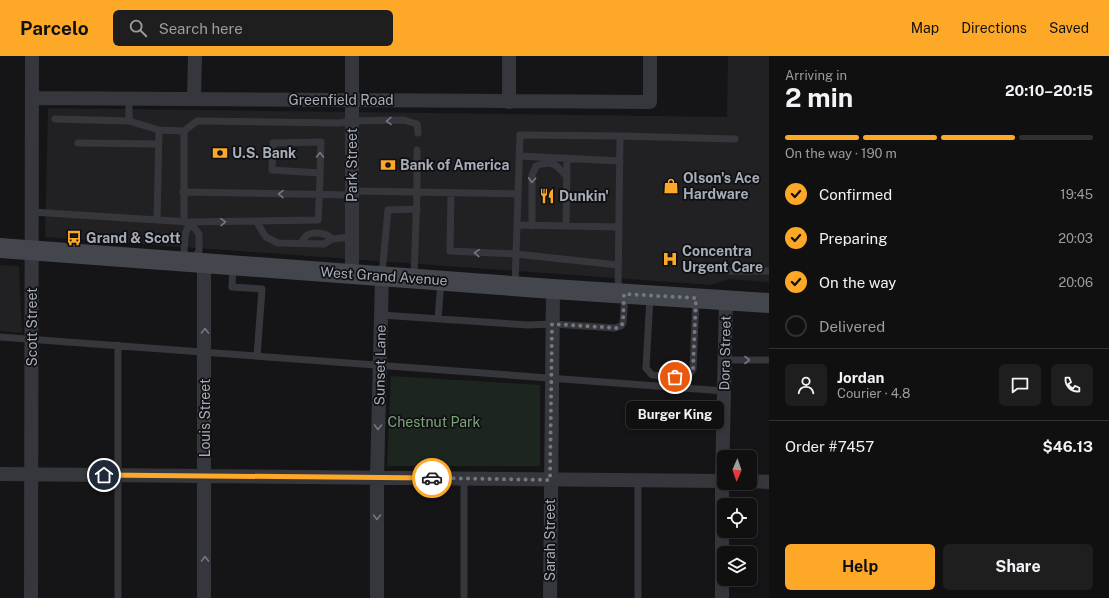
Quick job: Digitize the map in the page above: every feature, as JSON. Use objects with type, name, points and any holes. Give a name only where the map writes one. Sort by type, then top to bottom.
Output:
[{"type":"main road","name":"West Grand Avenue","points":[[0,248],[621,294],[769,303]]},
{"type":"street","name":"Scott Street","points":[[31,598],[32,56]]},
{"type":"street","points":[[194,56],[194,99]]},
{"type":"street","name":"Park Street","points":[[352,56],[352,274]]},
{"type":"street","points":[[509,56],[509,102]]},
{"type":"street","name":"Greenfield Road","points":[[32,98],[650,102],[650,56]]},
{"type":"street","name":"Louis Street","points":[[198,262],[205,352],[204,598]]},
{"type":"street","name":"Sunset Lane","points":[[377,598],[377,478],[382,276]]},
{"type":"street","name":"Sarah Street","points":[[550,598],[553,289]]},
{"type":"street","name":"Dora Street","points":[[723,450],[726,300]]},
{"type":"street","points":[[0,474],[717,481]]},
{"type":"street","points":[[757,482],[769,482]]},
{"type":"street","name":"Dora Street","points":[[722,598],[723,490]]},
{"type":"lane","points":[[129,99],[129,121]]},
{"type":"lane","points":[[55,119],[129,121],[159,130],[184,130],[197,121],[339,123],[352,121],[404,120],[417,124],[418,133]]},
{"type":"lane","points":[[157,220],[159,130]]},
{"type":"lane","points":[[184,130],[184,192],[187,222],[184,252],[198,262]]},
{"type":"lane","points":[[515,286],[520,135],[735,139]]},
{"type":"lane","points":[[381,315],[528,325],[552,324],[616,328],[621,326],[623,323],[618,265],[620,136]]},
{"type":"lane","points":[[32,212],[187,222],[318,220],[320,194],[321,142],[273,143],[272,170],[320,173]]},
{"type":"lane","points":[[78,143],[158,144]]},
{"type":"lane","points":[[414,278],[417,209],[417,150]]},
{"type":"lane","points":[[519,156],[620,161]]},
{"type":"lane","points":[[566,226],[567,158]]},
{"type":"lane","points":[[532,226],[532,175],[536,166],[546,162],[556,164],[567,178]]},
{"type":"lane","points":[[184,192],[320,194],[417,192],[518,194]]},
{"type":"lane","points":[[451,193],[450,251],[516,254],[618,265]]},
{"type":"lane","points":[[382,276],[388,210],[417,209]]},
{"type":"lane","points":[[256,221],[266,237],[278,243],[324,244],[332,239],[352,237]]},
{"type":"lane","points":[[187,222],[199,234],[198,262]]},
{"type":"lane","points":[[517,225],[619,227]]},
{"type":"lane","points":[[300,243],[306,236],[315,233],[329,235],[332,239]]},
{"type":"lane","points":[[233,265],[232,287],[262,289],[257,356]]},
{"type":"lane","points":[[729,271],[769,271]]},
{"type":"lane","points":[[438,319],[441,280]]},
{"type":"lane","points":[[651,295],[646,368],[652,375],[687,378],[693,369],[696,298]]},
{"type":"lane","points":[[0,337],[724,391]]},
{"type":"lane","points":[[118,345],[118,598]]},
{"type":"lane","points":[[725,360],[769,360]]},
{"type":"lane","points":[[464,479],[464,598]]},
{"type":"lane","points":[[638,480],[638,598]]},
{"type":"shaded area","points":[[728,56],[769,56],[769,282],[729,279],[711,285],[45,237],[48,108],[727,117]]},
{"type":"shaded area","points":[[0,265],[19,266],[22,333],[0,331]]},
{"type":"green space","name":"Chestnut Park","points":[[391,376],[540,385],[540,466],[387,466]]},
{"type":"way so far","points":[[432,478],[550,480],[552,324],[616,328],[621,326],[623,323],[624,294],[696,298],[693,369],[687,378],[675,377]]},
{"type":"place","name":"U.S. Bank","points":[[220,153]]},
{"type":"place","name":"Bank of America","points":[[388,165]]},
{"type":"place","name":"Olson's Ace Hardware","points":[[671,186]]},
{"type":"place","name":"Dunkin'","points":[[547,196]]},
{"type":"place","name":"Grand & Scott","points":[[74,238]]},
{"type":"place","name":"Concentra Urgent Care","points":[[670,259]]},
{"type":"place","name":"Burger King","points":[[675,377]]},
{"type":"route","points":[[104,475],[432,478]]}]
